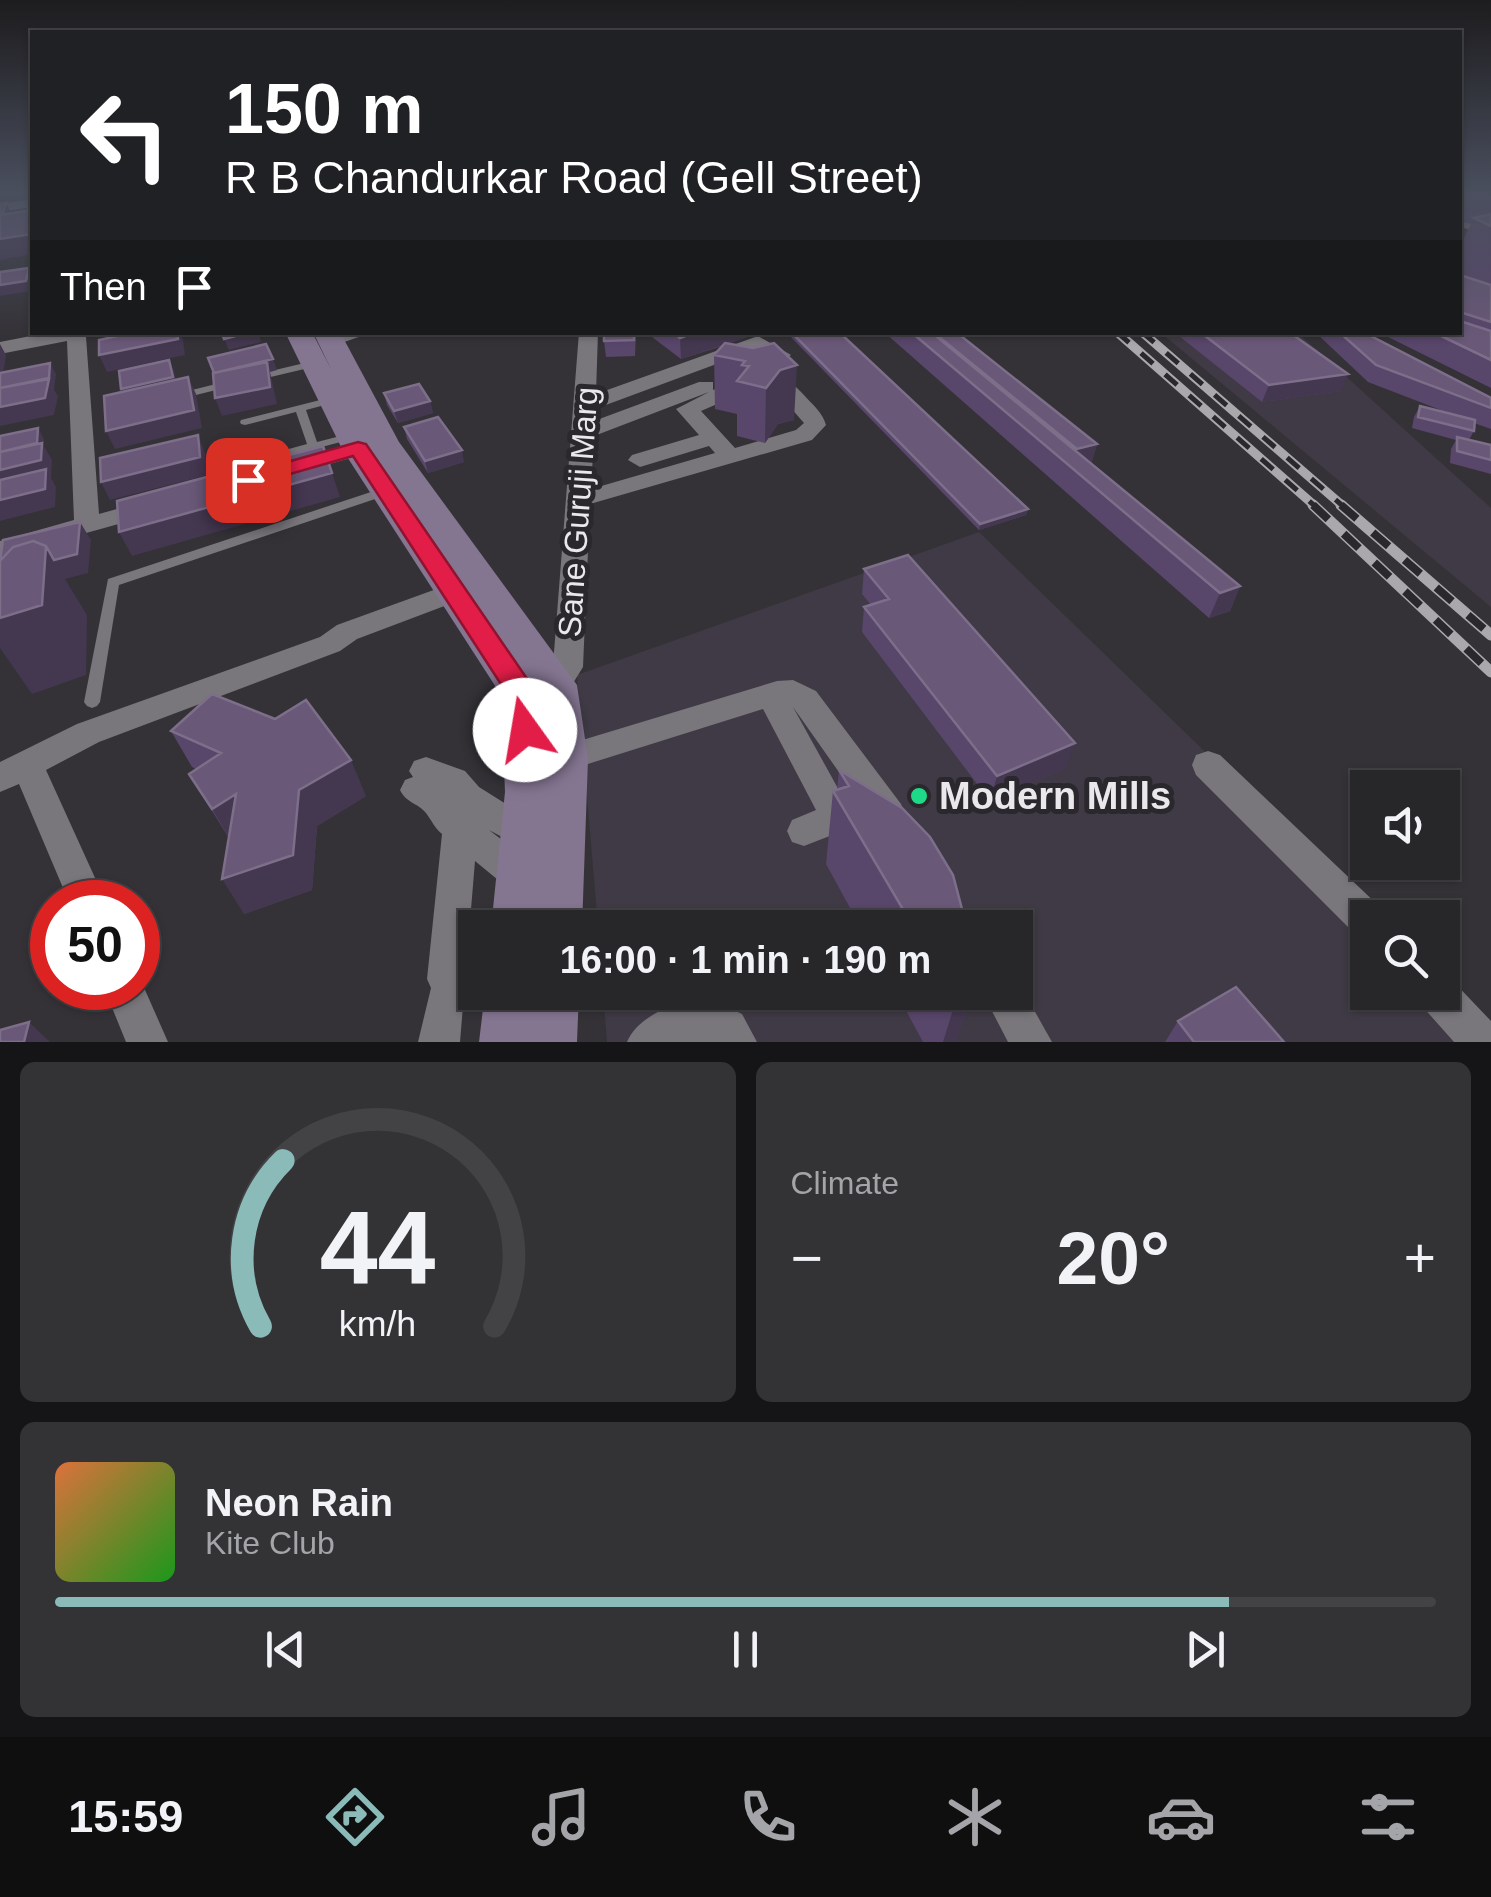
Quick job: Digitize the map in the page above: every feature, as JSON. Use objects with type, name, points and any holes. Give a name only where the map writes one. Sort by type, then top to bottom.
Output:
[{"type":"main road","points":[[326,340],[316,404],[364,442],[468,597]]},
{"type":"main road","points":[[326,340],[386,491],[539,689]]},
{"type":"main road","name":"Sane Guruji Marg","points":[[539,689],[554,910]]},
{"type":"main road","name":"Sane Guruji Marg","points":[[520,910],[524,856],[547,764]]},
{"type":"main road","points":[[508,1042],[511,1010]]},
{"type":"main road","points":[[548,1042],[550,1010]]},
{"type":"street","points":[[0,348],[68,335]]},
{"type":"street","points":[[79,335],[87,526]]},
{"type":"street","name":"Sane Guruji Marg","points":[[539,689],[568,667],[590,335]]},
{"type":"street","points":[[584,432],[782,356],[758,342],[585,405]]},
{"type":"street","points":[[578,500],[804,435],[816,425],[815,420],[776,378],[761,376],[687,409],[730,456]]},
{"type":"street","points":[[640,460],[712,438]]},
{"type":"street","points":[[250,471],[364,442]]},
{"type":"street","points":[[0,550],[175,500]]},
{"type":"street","points":[[75,880],[14,771],[88,734],[330,644],[358,644],[468,597]]},
{"type":"street","points":[[547,764],[771,695],[793,692],[806,699],[903,835]]},
{"type":"street","points":[[771,695],[834,812],[828,820],[804,832]]},
{"type":"street","points":[[1208,765],[1350,903]]},
{"type":"street","points":[[453,780],[524,856],[460,830],[443,814],[438,801],[421,781],[453,780]]},
{"type":"street","points":[[443,997],[460,830]]},
{"type":"street","points":[[133,1010],[147,1042]]},
{"type":"street","points":[[1012,1010],[1031,1042]]},
{"type":"street","points":[[1453,1010],[1482,1042]]},
{"type":"street","points":[[648,1042],[687,1020],[702,1017],[718,1020],[736,1042]]},
{"type":"lane","points":[[176,397],[326,340]]},
{"type":"lane","points":[[245,422],[316,404],[312,446]]},
{"type":"lane","points":[[250,471],[312,446],[364,442]]},
{"type":"lane","points":[[92,702],[113,582],[386,491]]},
{"type":"shaded area","points":[[1163,335],[1300,335],[1491,508],[1491,607]]},
{"type":"shaded area","name":"Modern Mills","points":[[979,532],[1358,900],[1350,900],[1350,1010],[1460,1010],[1491,1042],[607,1042],[604,1010],[1033,1010],[1033,910],[597,910],[577,675]]},
{"type":"building","points":[[29,268],[26,281],[0,285],[0,272]]},
{"type":"building","points":[[1462,276],[1491,285],[1491,322],[1462,313]]},
{"type":"building","points":[[1462,322],[1491,331],[1491,360],[1439,335],[1462,335]]},
{"type":"building","points":[[122,335],[177,335],[178,339],[99,355],[99,340]]},
{"type":"building","points":[[604,335],[634,335],[634,340],[604,341]]},
{"type":"building","points":[[794,335],[842,335],[1028,509],[980,524]]},
{"type":"building","points":[[915,335],[935,335],[1240,586],[1220,593]]},
{"type":"building","points":[[937,335],[960,335],[1097,444],[1077,449]]},
{"type":"building","points":[[1204,335],[1293,335],[1348,374],[1269,385]]},
{"type":"building","points":[[1342,335],[1369,335],[1491,398],[1491,408],[1376,365]]},
{"type":"building","points":[[725,343],[753,348],[774,343],[797,365],[780,370],[766,388],[737,381],[749,366],[742,365],[745,361],[714,355]]},
{"type":"building","points":[[266,344],[273,359],[214,373],[208,358]]},
{"type":"building","points":[[169,360],[173,377],[121,389],[119,371]]},
{"type":"building","points":[[267,362],[270,387],[215,398],[213,373]]},
{"type":"building","points":[[50,363],[49,378],[0,388],[0,373]]},
{"type":"building","points":[[188,377],[194,410],[106,431],[104,396]]},
{"type":"building","points":[[49,379],[45,398],[0,407],[0,388]]},
{"type":"building","points":[[419,384],[430,401],[394,411],[384,393]]},
{"type":"building","points":[[1420,406],[1475,420],[1474,431],[1418,417]]},
{"type":"building","points":[[438,417],[462,450],[425,461],[404,427]]},
{"type":"building","points":[[38,428],[37,443],[0,452],[0,436]]},
{"type":"building","points":[[198,435],[200,457],[101,482],[100,458]]},
{"type":"building","points":[[1457,437],[1491,445],[1491,460],[1457,451]]},
{"type":"building","points":[[42,443],[41,460],[0,470],[0,452]]},
{"type":"building","points":[[323,446],[332,473],[119,532],[117,501]]},
{"type":"building","points":[[46,469],[45,489],[0,500],[0,480]]},
{"type":"building","points":[[80,522],[77,554],[54,560],[46,546],[33,541],[13,547],[0,561],[3,540]]},
{"type":"building","points":[[33,541],[46,546],[42,605],[0,618],[0,561],[13,547]]},
{"type":"building","points":[[908,555],[1075,743],[997,776],[864,607],[889,599],[864,569]]},
{"type":"building","points":[[212,694],[275,719],[306,700],[351,760],[299,790],[293,855],[222,879],[236,794],[212,809],[189,774],[221,753],[171,731]]},
{"type":"building","points":[[839,770],[902,808],[930,837],[953,875],[962,910],[903,910],[833,791],[849,786]]},
{"type":"building","points":[[1236,987],[1284,1042],[1194,1042],[1178,1021]]},
{"type":"building","points":[[29,1022],[24,1042],[0,1042],[0,1030]]},
{"type":"railway","points":[[1120,335],[1316,507]]},
{"type":"railway","points":[[1145,335],[1344,507]]},
{"type":"railway","points":[[1313,505],[1491,672]]},
{"type":"railway","points":[[1341,505],[1491,635]]},
{"type":"place","name":"Modern Mills","points":[[919,796]]},
{"type":"route","points":[[248,480],[358,448],[522,693],[525,730]]}]
